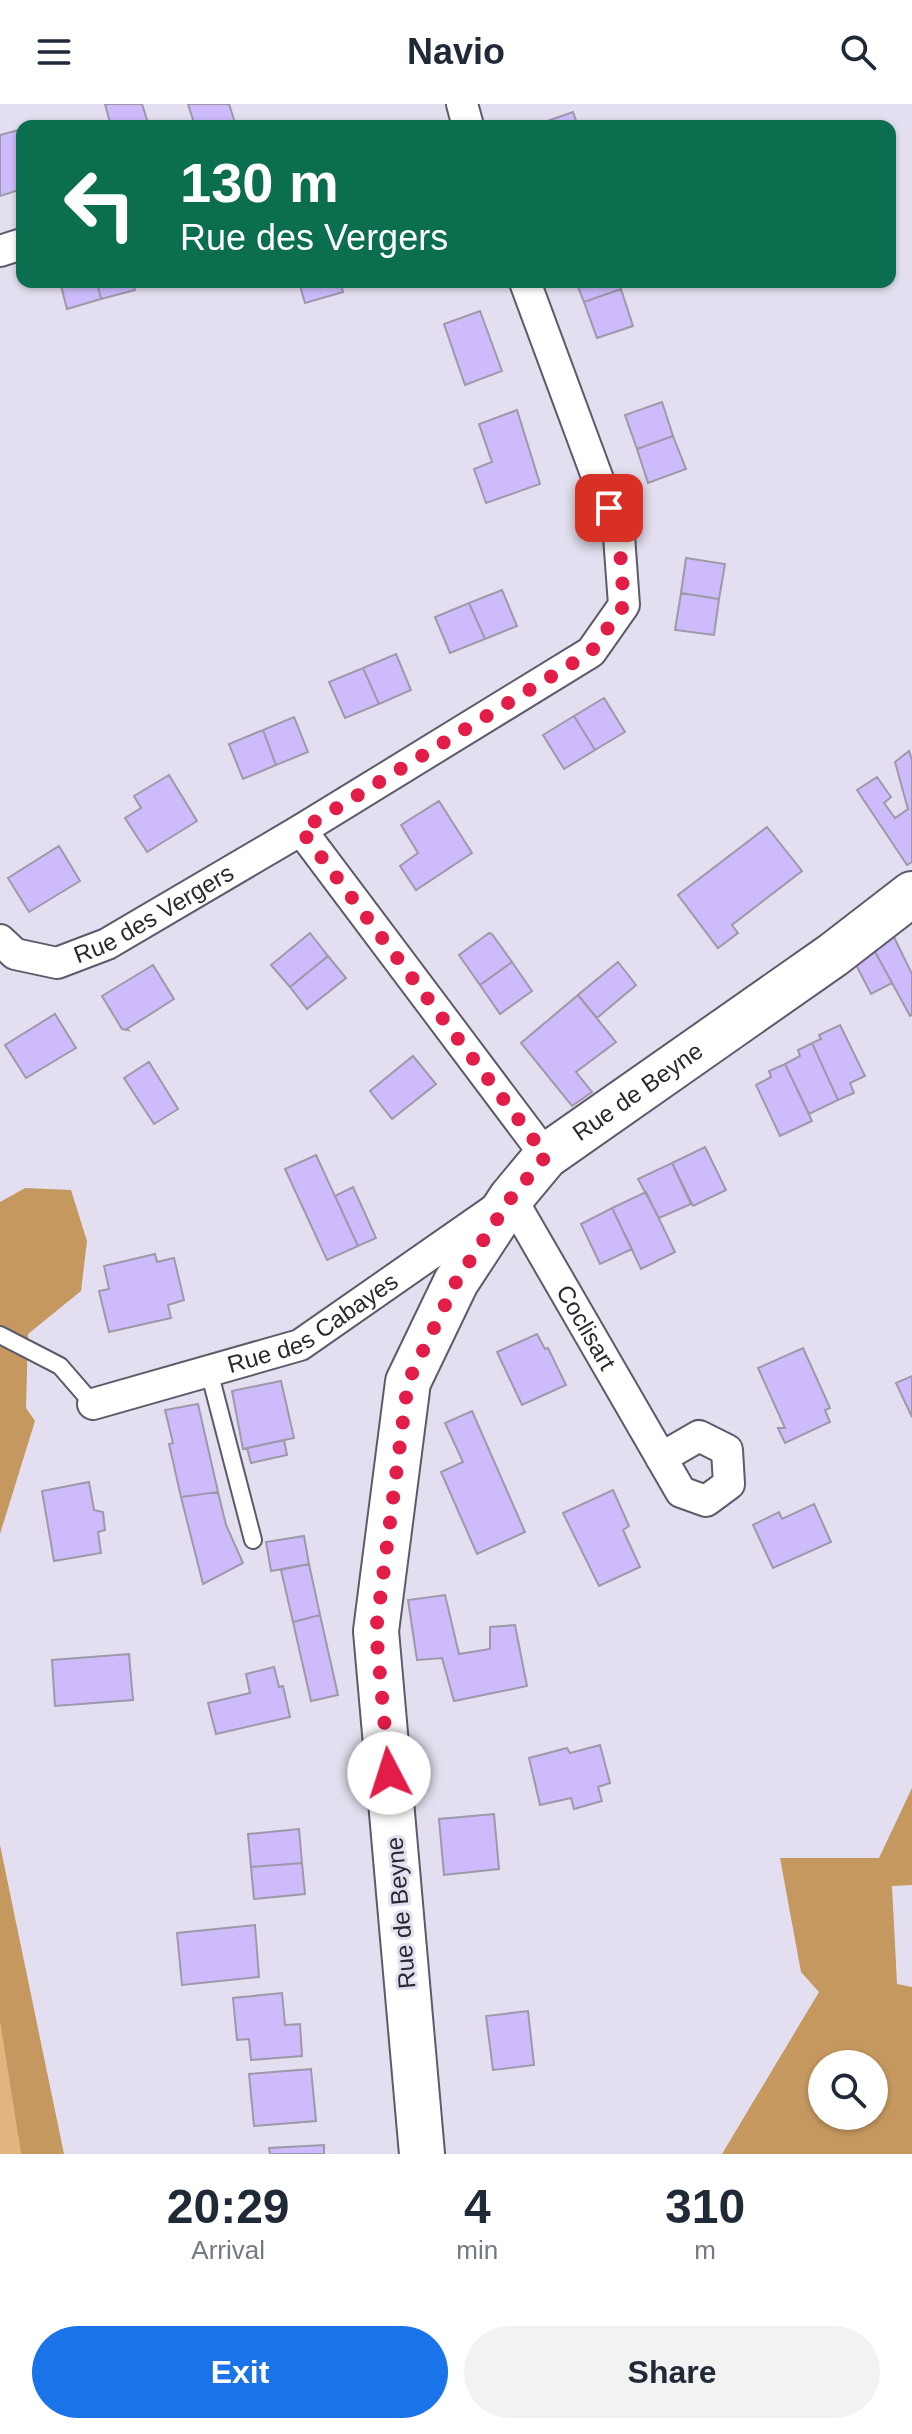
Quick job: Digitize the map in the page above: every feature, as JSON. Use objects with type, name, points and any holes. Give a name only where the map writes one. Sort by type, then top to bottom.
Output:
[{"type":"street","name":"Rue des Vergers","points":[[0,940],[15,954],[57,963],[107,944],[301,830],[591,652],[624,605],[619,536],[527,288]]},
{"type":"street","points":[[301,830],[546,1156]]},
{"type":"street","name":"Rue de Beyne","points":[[422,2154],[376,1631],[408,1382],[456,1282],[511,1198],[546,1156],[833,955],[912,894]]},
{"type":"street","name":"Rue des Cabayes","points":[[93,1404],[300,1345],[511,1198]]},
{"type":"street","name":"Coclisart","points":[[511,1198],[661,1458]]},
{"type":"lane","points":[[0,1335],[60,1366],[93,1404]]},
{"type":"lane","points":[[209,1371],[253,1540]]},
{"type":"shaded area","points":[[25,1188],[71,1190],[87,1241],[81,1291],[28,1334],[26,1408],[35,1421],[0,1534],[0,1202]]},
{"type":"shaded area","points":[[912,1788],[912,1885],[892,1886],[897,1984],[912,1987],[912,2154],[722,2154],[819,1992],[801,1972],[780,1858],[879,1858]]},
{"type":"shaded area","points":[[0,1845],[64,2154],[21,2154],[0,2022]]},
{"type":"shaded area","points":[[0,2022],[21,2154],[0,2154]]},
{"type":"building","points":[[105,104],[142,104],[147,120],[109,120]]},
{"type":"building","points":[[188,104],[229,104],[234,120],[193,120]]},
{"type":"building","points":[[573,112],[576,120],[550,120]]},
{"type":"building","points":[[16,131],[16,191],[0,196],[0,135]]},
{"type":"building","points":[[62,288],[98,288],[101,299],[67,309]]},
{"type":"building","points":[[98,288],[135,290],[101,299]]},
{"type":"building","points":[[301,288],[342,288],[343,292],[305,303]]},
{"type":"building","points":[[578,288],[621,289],[584,302]]},
{"type":"building","points":[[621,289],[633,326],[597,338],[584,302]]},
{"type":"building","points":[[480,311],[502,371],[465,385],[444,324]]},
{"type":"building","points":[[662,402],[673,436],[637,449],[625,415]]},
{"type":"building","points":[[517,410],[540,484],[486,503],[474,469],[492,462],[479,424]]},
{"type":"building","points":[[673,436],[686,469],[648,483],[637,449]]},
{"type":"building","points":[[686,558],[725,564],[719,599],[681,593]]},
{"type":"building","points":[[502,590],[517,626],[485,639],[469,603]]},
{"type":"building","points":[[681,593],[719,599],[714,635],[675,630]]},
{"type":"building","points":[[469,603],[485,639],[450,653],[435,617]]},
{"type":"building","points":[[396,654],[411,690],[379,704],[363,668]]},
{"type":"building","points":[[363,668],[379,704],[345,718],[329,682]]},
{"type":"building","points":[[604,698],[625,732],[595,750],[574,716]]},
{"type":"building","points":[[574,716],[595,750],[564,769],[543,735]]},
{"type":"building","points":[[294,717],[308,752],[276,765],[263,730]]},
{"type":"building","points":[[263,730],[276,765],[243,779],[229,744]]},
{"type":"building","points":[[909,751],[912,760],[912,862],[907,865],[857,790],[877,777],[891,797],[884,803],[895,818],[908,809],[895,762]]},
{"type":"building","points":[[169,775],[197,821],[147,852],[125,818],[141,808],[134,796]]},
{"type":"building","points":[[439,801],[472,853],[416,890],[400,866],[418,853],[401,825]]},
{"type":"building","points":[[767,827],[802,871],[732,925],[738,933],[718,948],[678,895]]},
{"type":"building","points":[[59,846],[80,881],[29,912],[8,878]]},
{"type":"building","points":[[310,933],[328,956],[290,987],[271,965]]},
{"type":"building","points":[[489,933],[512,962],[480,985],[459,955]]},
{"type":"building","points":[[893,935],[912,974],[910,1016],[872,946]]},
{"type":"building","points":[[872,946],[892,983],[871,994],[852,957]]},
{"type":"building","points":[[328,956],[346,978],[307,1009],[290,987]]},
{"type":"building","points":[[512,962],[532,991],[500,1014],[480,985]]},
{"type":"building","points":[[618,962],[636,985],[597,1018],[578,995]]},
{"type":"building","points":[[153,965],[174,999],[128,1030],[122,1029],[102,996]]},
{"type":"building","points":[[578,995],[616,1042],[576,1072],[592,1092],[572,1106],[521,1043]]},
{"type":"building","points":[[55,1014],[76,1048],[26,1078],[5,1045]]},
{"type":"building","points":[[840,1025],[865,1076],[850,1083],[854,1093],[838,1100],[812,1043],[821,1039],[819,1035]]},
{"type":"building","points":[[812,1043],[838,1100],[809,1114],[785,1064],[800,1056],[798,1050]]},
{"type":"building","points":[[413,1056],[436,1084],[392,1119],[370,1091]]},
{"type":"building","points":[[149,1062],[178,1109],[154,1124],[124,1078]]},
{"type":"building","points":[[785,1064],[812,1121],[780,1136],[756,1085],[771,1077],[769,1071]]},
{"type":"building","points":[[705,1147],[726,1190],[693,1206],[672,1163]]},
{"type":"building","points":[[316,1155],[358,1246],[327,1260],[285,1169]]},
{"type":"building","points":[[672,1163],[691,1204],[659,1218],[638,1179]]},
{"type":"building","points":[[353,1187],[376,1238],[358,1246],[335,1196]]},
{"type":"building","points":[[646,1192],[675,1252],[641,1269],[612,1208]]},
{"type":"building","points":[[612,1208],[632,1249],[600,1264],[581,1224]]},
{"type":"building","points":[[155,1254],[157,1262],[174,1258],[184,1300],[168,1305],[171,1318],[109,1332],[99,1291],[109,1289],[104,1266]]},
{"type":"building","points":[[537,1334],[545,1349],[548,1348],[566,1385],[522,1405],[497,1352]]},
{"type":"building","points":[[803,1348],[830,1408],[825,1410],[830,1422],[785,1443],[778,1428],[785,1428],[758,1368]]},
{"type":"building","points":[[912,1376],[912,1417],[896,1383]]},
{"type":"building","points":[[281,1381],[294,1438],[243,1449],[232,1391]]},
{"type":"building","points":[[198,1404],[218,1492],[181,1497],[165,1410]]},
{"type":"building","points":[[472,1411],[525,1532],[477,1554],[441,1472],[463,1462],[445,1423]]},
{"type":"building","points":[[284,1440],[287,1455],[251,1463],[247,1448]]},
{"type":"building","points":[[89,1482],[94,1510],[103,1512],[105,1530],[98,1532],[101,1553],[54,1561],[42,1491]]},
{"type":"building","points":[[613,1490],[629,1526],[623,1530],[640,1567],[599,1586],[563,1513]]},
{"type":"building","points":[[218,1492],[226,1525],[243,1563],[203,1584],[181,1497]]},
{"type":"building","points":[[814,1504],[831,1542],[773,1568],[753,1525],[779,1512],[782,1519]]},
{"type":"building","points":[[304,1536],[309,1564],[271,1571],[266,1542]]},
{"type":"building","points":[[309,1564],[320,1615],[293,1622],[281,1570]]},
{"type":"building","points":[[445,1595],[459,1654],[490,1649],[490,1627],[515,1625],[527,1686],[454,1701],[442,1658],[417,1660],[408,1600]]},
{"type":"building","points":[[320,1615],[338,1695],[311,1701],[293,1622]]},
{"type":"building","points":[[129,1654],[133,1700],[55,1706],[52,1660]]},
{"type":"building","points":[[274,1667],[279,1687],[283,1686],[290,1717],[216,1734],[208,1703],[250,1693],[246,1674]]},
{"type":"building","points":[[600,1745],[610,1783],[598,1787],[602,1801],[574,1809],[571,1798],[540,1805],[529,1758],[567,1748],[570,1753]]},
{"type":"building","points":[[494,1814],[499,1869],[444,1875],[439,1819]]},
{"type":"building","points":[[299,1829],[302,1863],[251,1867],[248,1834]]},
{"type":"building","points":[[302,1863],[305,1894],[254,1899],[251,1867]]},
{"type":"building","points":[[255,1925],[259,1977],[182,1985],[177,1933]]},
{"type":"building","points":[[282,1993],[285,2025],[300,2024],[302,2056],[251,2060],[249,2039],[237,2040],[233,1998]]},
{"type":"building","points":[[528,2011],[534,2065],[493,2070],[486,2016]]},
{"type":"building","points":[[311,2069],[316,2121],[254,2126],[249,2074]]},
{"type":"building","points":[[324,2145],[324,2154],[270,2154],[269,2148]]},
{"type":"route","points":[[389,1773],[376,1631],[408,1382],[456,1282],[511,1198],[546,1156],[301,830],[591,652],[624,605],[619,536],[609,508]]}]
